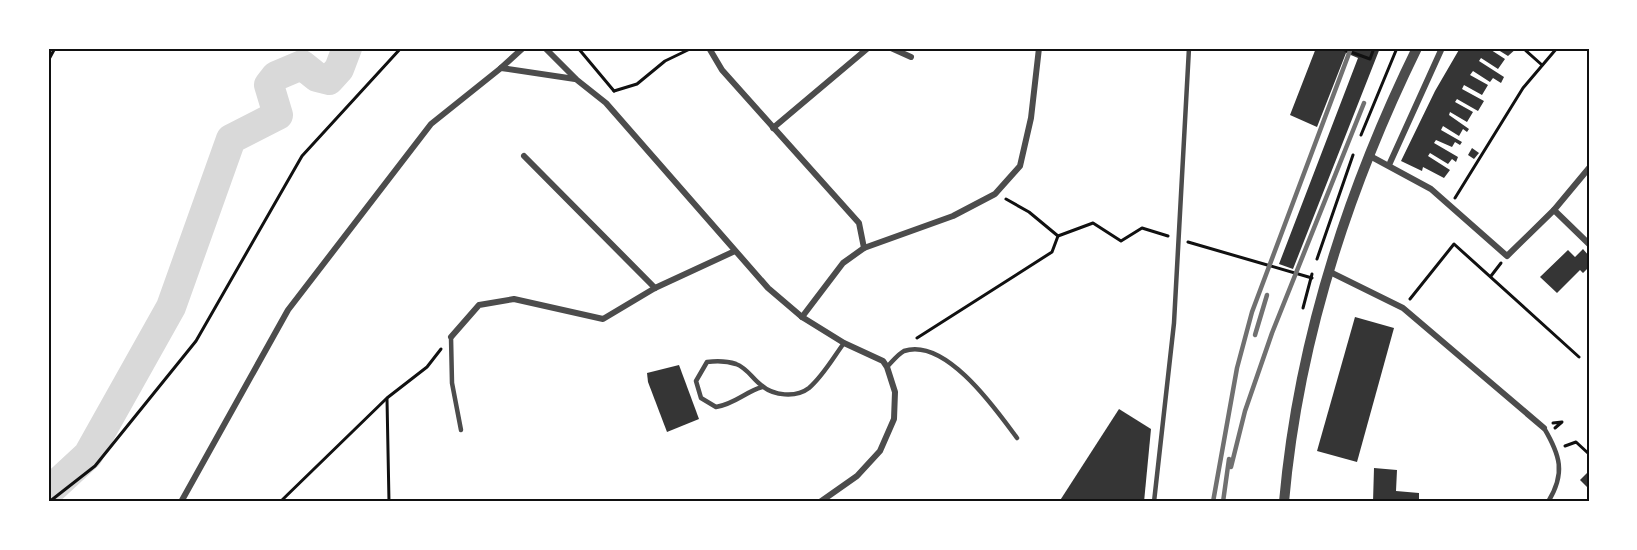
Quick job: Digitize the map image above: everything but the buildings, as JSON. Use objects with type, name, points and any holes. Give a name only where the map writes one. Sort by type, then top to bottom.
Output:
[{"type":"street","points":[[181,502],[288,310],[430,124],[523,48]]},
{"type":"street","points":[[545,48],[577,80],[606,103],[768,288],[802,317],[844,344],[883,361],[887,367],[895,392],[894,419],[880,451],[857,476],[820,502]]},
{"type":"street","points":[[709,48],[722,70],[859,223],[864,248]]},
{"type":"street","points":[[773,129],[868,48]]},
{"type":"street","points":[[891,48],[910,57]]},
{"type":"street","points":[[802,317],[843,263],[864,248],[953,216],[995,194],[1020,166],[1031,118],[1040,48]]},
{"type":"street","points":[[1284,502],[1301,378],[1328,271],[1370,156],[1416,48]]},
{"type":"street","points":[[1389,165],[1442,48]]},
{"type":"street","points":[[501,68],[577,80]]},
{"type":"street","points":[[524,156],[656,288]]},
{"type":"street","points":[[1370,156],[1431,189],[1508,256],[1554,210],[1589,168]]},
{"type":"street","points":[[1554,210],[1589,244]]},
{"type":"street","points":[[452,337],[479,305],[514,298],[603,319],[656,288],[735,252]]},
{"type":"street","points":[[1328,271],[1403,308],[1544,428]]},
{"type":"lane","points":[[1154,502],[1174,323],[1188,48]]},
{"type":"lane","points":[[452,337],[452,383],[461,430]]},
{"type":"lane","points":[[762,387],[752,390],[734,403],[716,407],[701,398],[696,381],[707,362],[717,361],[735,364],[750,373],[762,387],[787,395],[801,393],[810,386],[844,344]]},
{"type":"lane","points":[[887,367],[902,352],[911,350],[927,352],[947,361],[985,396],[1017,438]]},
{"type":"lane","points":[[1544,428],[1557,449],[1560,474],[1548,502]]},
{"type":"path","points":[[48,61],[55,48]]},
{"type":"path","points":[[49,502],[94,466],[196,341],[302,156],[401,48]]},
{"type":"path","points":[[578,48],[614,91]]},
{"type":"path","points":[[606,103],[614,91],[637,84],[665,61],[692,48]]},
{"type":"path","points":[[1341,48],[1370,59],[1374,48]]},
{"type":"path","points":[[1523,48],[1542,65]]},
{"type":"path","points":[[1450,204],[1523,88],[1557,48]]},
{"type":"path","points":[[995,194],[1029,212],[1058,236]]},
{"type":"path","points":[[908,344],[1052,252],[1058,236],[1093,223],[1121,241],[1142,228],[1174,238]]},
{"type":"path","points":[[1185,241],[1311,278]]},
{"type":"path","points":[[1403,308],[1454,244],[1579,357]]},
{"type":"path","points":[[280,502],[387,398],[427,367],[452,337]]},
{"type":"path","points":[[387,398],[389,502]]},
{"type":"path","points":[[1557,449],[1576,442],[1589,454]]},
{"type":"shaded area","points":[[341,48],[352,48],[342,72],[327,81],[317,77],[330,71]]},
{"type":"waterway","points":[[48,492],[88,455],[171,307],[231,139],[278,115],[269,85],[276,76],[302,65],[317,77],[329,80],[339,69],[347,48]]},
{"type":"railway","points":[[1213,502],[1237,368],[1252,312],[1351,48]]},
{"type":"railway","points":[[1231,467],[1245,411],[1272,333],[1364,103]]},
{"type":"railway","points":[[1255,335],[1267,295]]},
{"type":"railway","points":[[1223,502],[1229,459]]}]
